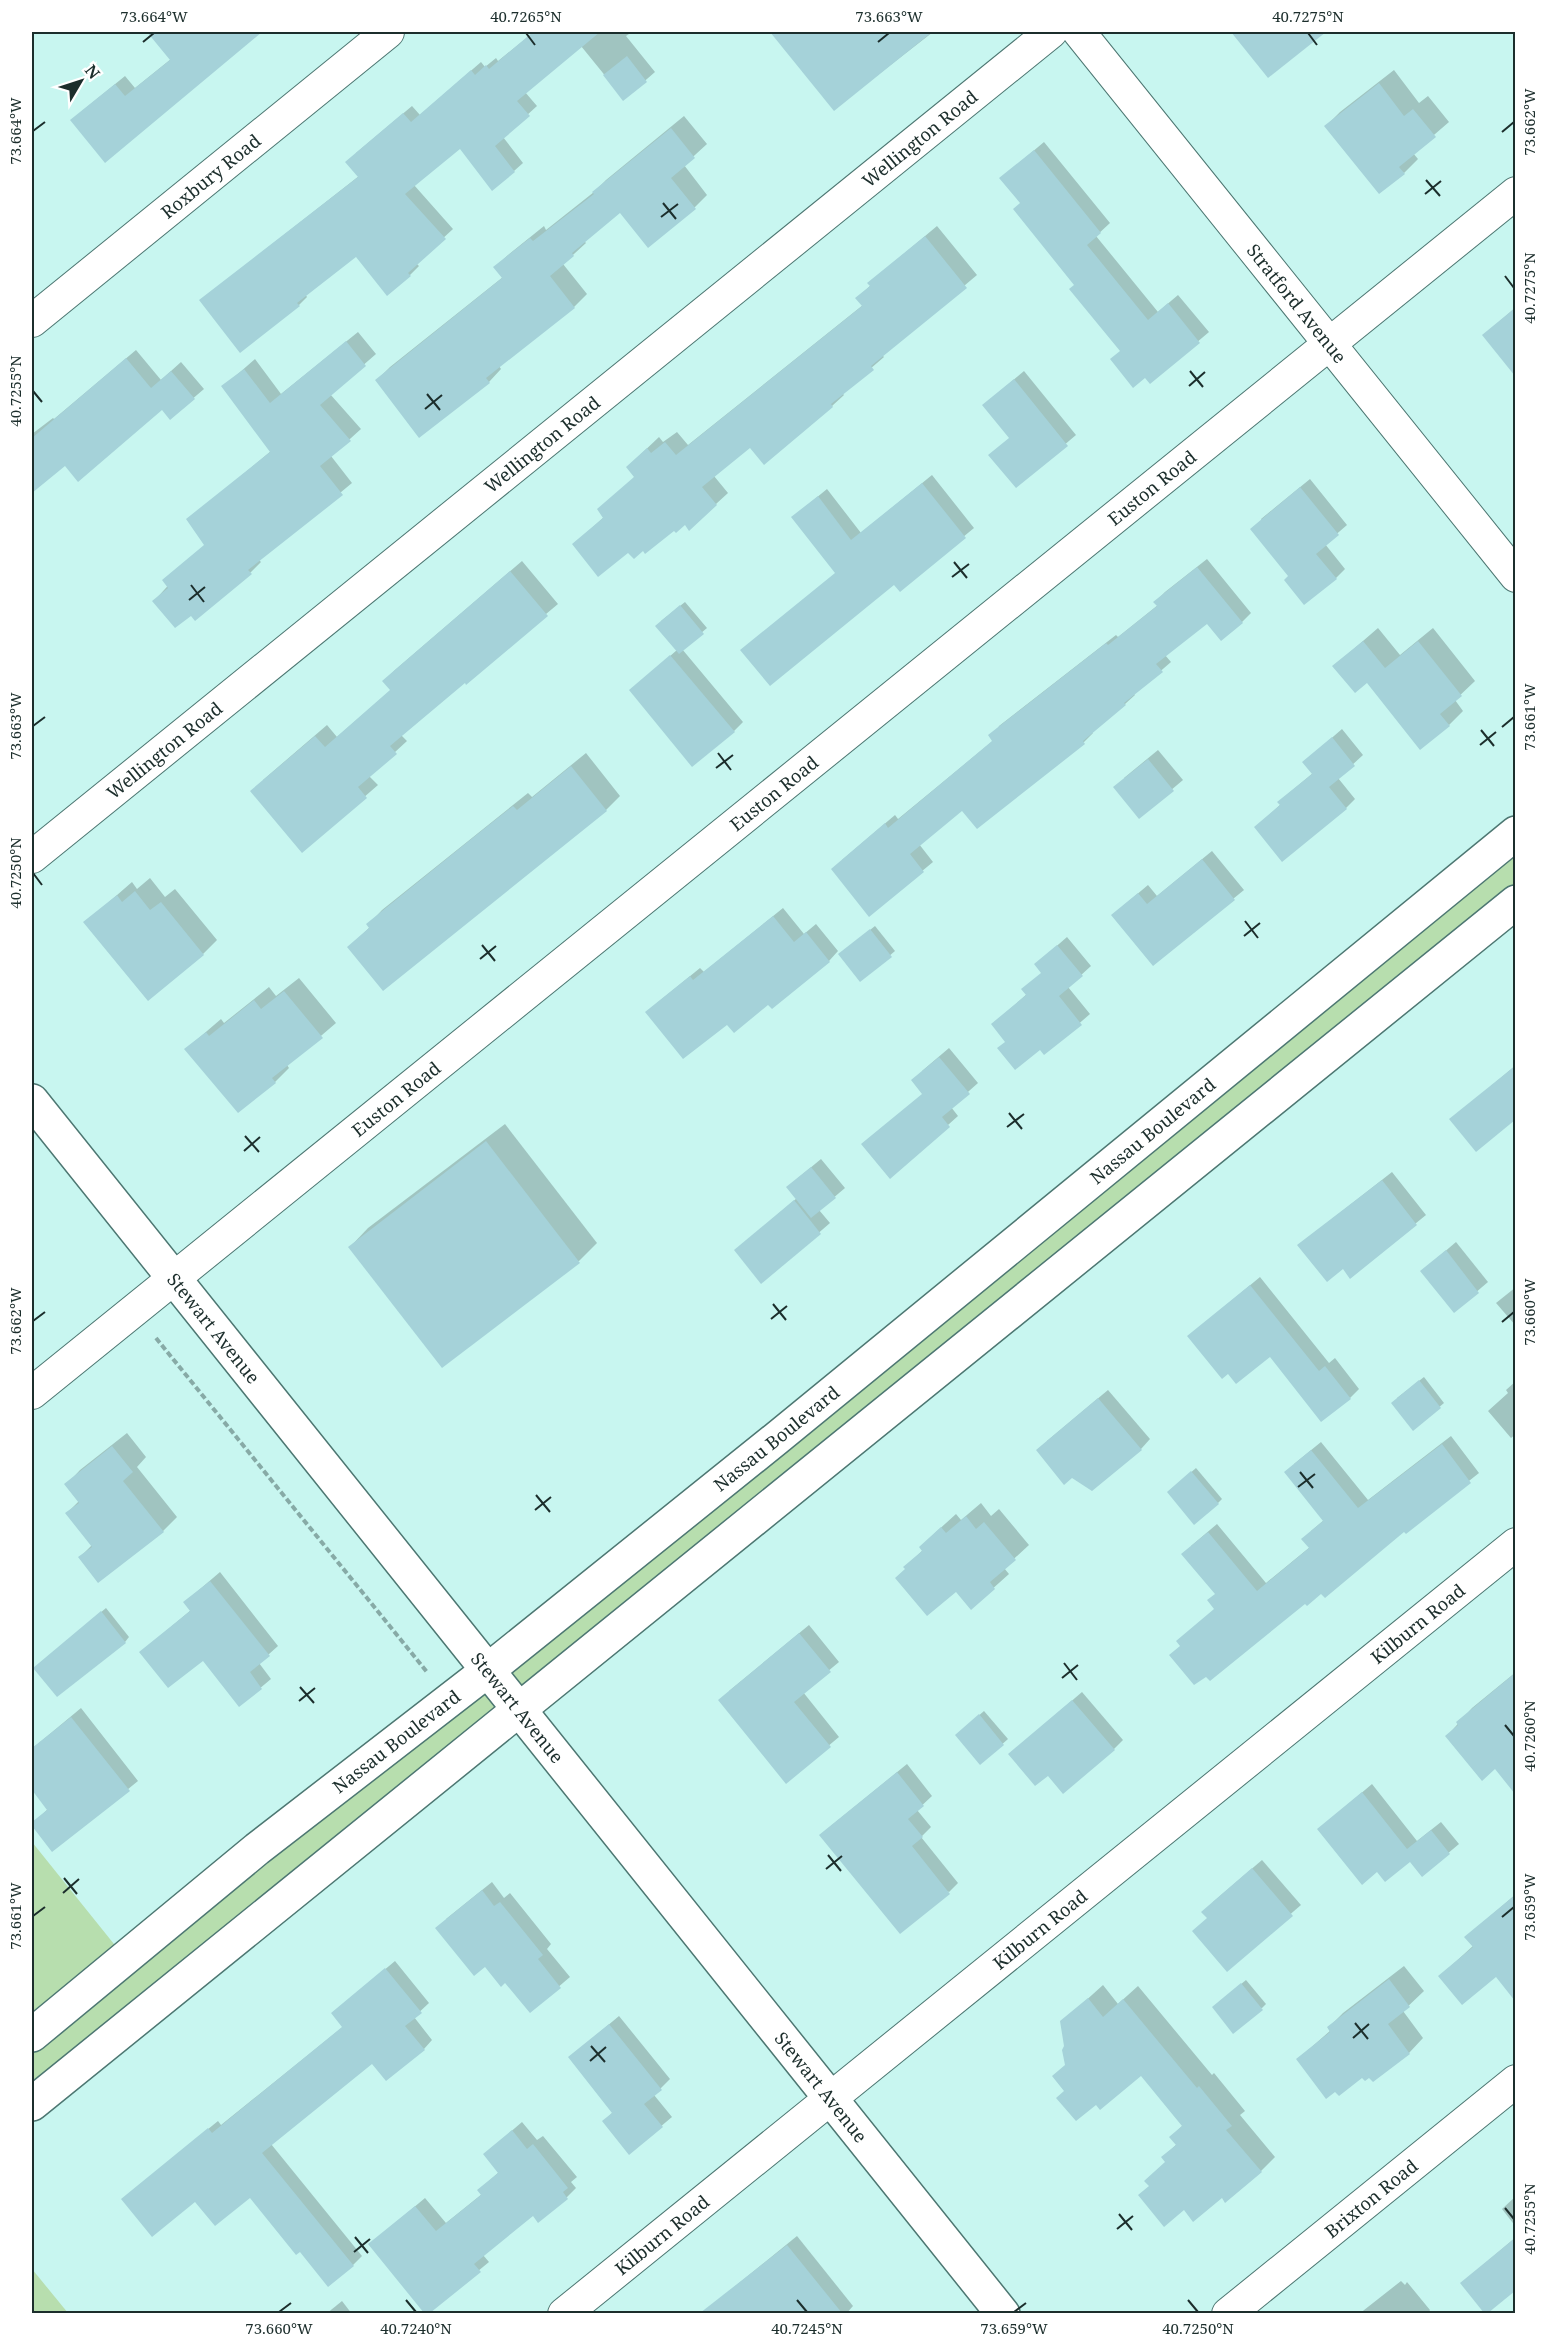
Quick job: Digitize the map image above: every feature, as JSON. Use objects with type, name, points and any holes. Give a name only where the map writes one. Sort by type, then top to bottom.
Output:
[{"type":"main road","name":"Nassau Boulevard","points":[[32,2036],[257,1849],[487,1671],[777,1438],[1515,833]]},
{"type":"main road","points":[[32,2104],[1515,902]]},
{"type":"main road","name":"Stewart Avenue","points":[[32,1101],[1003,2313]]},
{"type":"street","name":"Roxbury Road","points":[[32,321],[388,32]]},
{"type":"street","name":"Wellington Road","points":[[32,857],[1051,32]]},
{"type":"street","name":"Stratford Avenue","points":[[1079,32],[1515,576]]},
{"type":"street","name":"Euston Road","points":[[32,1393],[1515,193]]},
{"type":"street","name":"Kilburn Road","points":[[564,2313],[1515,1544]]},
{"type":"street","name":"Brixton Road","points":[[1228,2313],[1515,2081]]},
{"type":"path","points":[[148,1329],[428,1673],[418,1680]]},
{"type":"green space","points":[[1515,843],[1515,906],[32,2106],[32,1842],[122,1954]]},
{"type":"green space","points":[[32,2269],[68,2313],[32,2313]]},
{"type":"building","points":[[147,32],[262,32],[105,163],[70,120],[115,84],[125,96],[170,60]]},
{"type":"building","points":[[533,32],[600,32],[517,101],[530,116],[495,146],[515,172],[492,191],[460,149],[405,194],[446,239],[408,273],[411,276],[387,296],[356,257],[297,303],[300,306],[240,353],[199,300],[358,177],[345,162],[403,113],[411,122],[471,70],[475,75],[486,65],[489,69]]},
{"type":"building","points":[[770,32],[932,32],[834,111]]},
{"type":"building","points":[[1231,32],[1326,32],[1268,78]]},
{"type":"building","points":[[627,56],[647,82],[623,101],[603,75]]},
{"type":"building","points":[[1379,83],[1404,116],[1413,109],[1436,137],[1399,167],[1405,174],[1379,194],[1324,126]]},
{"type":"building","points":[[671,128],[695,158],[671,178],[696,209],[648,248],[620,213],[572,253],[574,256],[550,276],[575,308],[486,378],[490,383],[419,438],[375,380],[502,278],[493,267],[530,238],[533,241],[594,194],[592,192]]},
{"type":"building","points":[[1034,150],[1101,233],[1087,245],[1148,320],[1168,303],[1200,343],[1150,384],[1145,378],[1133,388],[1110,359],[1120,351],[1069,289],[1074,285],[1013,209],[1020,203],[999,178]]},
{"type":"building","points":[[925,236],[967,288],[871,366],[874,370],[831,404],[833,407],[764,465],[750,448],[702,487],[717,505],[689,531],[685,525],[645,554],[643,551],[634,559],[628,553],[598,577],[572,544],[603,518],[597,509],[634,477],[626,467],[647,448],[651,453],[665,442],[676,455],[862,306],[855,298],[870,286],[867,283]]},
{"type":"building","points":[[1515,308],[1515,376],[1482,335]]},
{"type":"building","points":[[346,341],[366,366],[320,405],[351,441],[320,466],[343,495],[248,570],[252,574],[195,621],[191,616],[175,628],[152,601],[168,588],[162,580],[204,545],[186,519],[270,452],[221,386],[244,369],[270,403]]},
{"type":"building","points":[[126,358],[151,388],[171,371],[195,399],[170,420],[162,410],[78,482],[65,466],[32,493],[32,438]]},
{"type":"building","points":[[1014,379],[1068,446],[1016,488],[988,455],[1009,438],[982,405]]},
{"type":"building","points":[[922,483],[966,538],[900,592],[894,585],[770,686],[740,650],[835,573],[791,517],[818,496],[851,540]]},
{"type":"building","points":[[1300,487],[1339,535],[1316,554],[1337,579],[1304,605],[1284,580],[1288,576],[1250,529]]},
{"type":"building","points":[[1197,567],[1243,623],[1221,641],[1207,624],[1156,664],[1163,672],[1124,703],[1126,705],[1083,741],[1085,744],[977,829],[962,811],[910,854],[924,872],[869,917],[831,869],[885,823],[888,828],[992,741],[988,735],[1157,606],[1153,602]]},
{"type":"building","points":[[510,571],[548,616],[390,746],[397,754],[358,787],[367,798],[302,853],[250,791],[315,736],[325,747],[390,690],[382,681]]},
{"type":"building","points":[[680,605],[704,634],[679,654],[655,626]]},
{"type":"building","points":[[1363,641],[1385,668],[1418,641],[1462,696],[1440,714],[1450,726],[1420,750],[1367,683],[1355,693],[1332,666]]},
{"type":"building","points":[[670,655],[735,732],[692,767],[629,690]]},
{"type":"building","points":[[1332,737],[1355,766],[1329,787],[1347,809],[1282,862],[1254,827],[1280,805],[1277,802],[1312,774],[1302,762]]},
{"type":"building","points":[[1148,759],[1174,791],[1139,819],[1113,787]]},
{"type":"building","points":[[571,766],[607,811],[383,991],[347,947],[369,928],[366,924],[513,806],[517,810]]},
{"type":"building","points":[[1202,859],[1235,900],[1153,966],[1111,915],[1138,893],[1147,904]]},
{"type":"building","points":[[135,891],[150,910],[161,902],[204,955],[148,1001],[83,922],[117,895],[122,902]]},
{"type":"building","points":[[773,916],[794,942],[806,932],[830,962],[772,1009],[768,1005],[734,1033],[727,1025],[683,1059],[645,1012],[690,976],[693,980]]},
{"type":"building","points":[[870,929],[892,957],[860,982],[838,954]]},
{"type":"building","points":[[1057,945],[1083,976],[1059,996],[1082,1025],[1044,1055],[1040,1050],[1015,1070],[997,1048],[1005,1042],[991,1024],[1026,995],[1021,989],[1041,973],[1034,964]]},
{"type":"building","points":[[284,991],[323,1038],[272,1078],[276,1083],[238,1113],[184,1049],[206,1032],[209,1036],[254,1000],[261,1009]]},
{"type":"building","points":[[939,1057],[970,1094],[942,1117],[950,1127],[890,1179],[861,1144],[922,1094],[911,1080]]},
{"type":"building","points":[[1515,1066],[1515,1120],[1476,1152],[1449,1119]]},
{"type":"building","points":[[486,1141],[580,1263],[442,1368],[348,1247]]},
{"type":"building","points":[[811,1167],[836,1198],[811,1218],[786,1187]]},
{"type":"building","points":[[1382,1180],[1417,1225],[1350,1279],[1343,1269],[1327,1282],[1297,1245]]},
{"type":"building","points":[[794,1200],[821,1234],[761,1284],[734,1250]]},
{"type":"building","points":[[1446,1250],[1479,1293],[1454,1313],[1420,1271]]},
{"type":"building","points":[[1250,1285],[1319,1371],[1325,1366],[1351,1399],[1321,1422],[1270,1357],[1236,1384],[1228,1374],[1222,1379],[1187,1336]]},
{"type":"building","points":[[1419,1380],[1441,1408],[1413,1431],[1391,1403]]},
{"type":"building","points":[[1098,1398],[1142,1450],[1092,1491],[1072,1478],[1064,1485],[1036,1450]]},
{"type":"building","points":[[1442,1444],[1471,1483],[1406,1534],[1404,1532],[1325,1598],[1321,1594],[1307,1606],[1305,1604],[1210,1681],[1206,1677],[1194,1685],[1169,1655],[1180,1646],[1176,1641],[1214,1609],[1207,1600],[1215,1594],[1181,1554],[1208,1532],[1257,1591],[1309,1548],[1301,1539],[1323,1521],[1284,1472],[1311,1450],[1358,1508]]},
{"type":"building","points":[[112,1446],[133,1472],[123,1481],[164,1532],[98,1583],[78,1557],[92,1547],[65,1513],[79,1503],[64,1484]]},
{"type":"building","points":[[1191,1471],[1219,1504],[1194,1525],[1167,1492]]},
{"type":"building","points":[[966,1516],[976,1529],[984,1522],[1016,1560],[990,1582],[995,1589],[971,1610],[956,1592],[927,1616],[895,1578],[905,1569],[903,1567],[922,1551],[919,1547],[941,1527],[946,1533]]},
{"type":"building","points":[[210,1581],[270,1656],[250,1672],[262,1689],[239,1707],[203,1661],[168,1688],[139,1652],[190,1611],[183,1602]]},
{"type":"building","points":[[101,1611],[126,1643],[57,1697],[33,1668]]},
{"type":"building","points":[[799,1633],[831,1672],[794,1702],[831,1747],[786,1784],[718,1700]]},
{"type":"building","points":[[1515,1673],[1515,1794],[1495,1769],[1482,1781],[1445,1736],[1458,1725],[1456,1722]]},
{"type":"building","points":[[1072,1700],[1115,1750],[1063,1794],[1048,1776],[1035,1786],[1008,1754]]},
{"type":"building","points":[[979,1714],[1004,1745],[980,1765],[955,1735]]},
{"type":"building","points":[[71,1717],[130,1791],[52,1852],[32,1826],[32,1822],[47,1810],[32,1790],[32,1748]]},
{"type":"building","points":[[897,1772],[924,1806],[908,1819],[923,1837],[912,1846],[950,1894],[900,1934],[819,1835]]},
{"type":"building","points":[[1362,1792],[1407,1849],[1431,1830],[1450,1854],[1422,1877],[1410,1862],[1385,1882],[1377,1872],[1362,1885],[1317,1829]]},
{"type":"building","points":[[1252,1868],[1293,1916],[1227,1972],[1192,1931],[1207,1918],[1201,1912]]},
{"type":"building","points":[[482,1890],[494,1906],[500,1902],[543,1955],[538,1959],[561,1988],[530,2013],[505,1983],[501,1987],[485,1967],[474,1976],[435,1928]]},
{"type":"building","points":[[1515,1895],[1515,2001],[1496,1977],[1462,2005],[1438,1976],[1473,1947],[1464,1937]]},
{"type":"building","points":[[385,1968],[422,2013],[405,2026],[425,2050],[386,2081],[372,2064],[262,2153],[354,2266],[328,2287],[300,2252],[296,2255],[250,2198],[215,2226],[195,2202],[152,2237],[121,2199],[208,2128],[212,2133],[342,2027],[331,2013]]},
{"type":"building","points":[[1389,1979],[1410,2007],[1388,2024],[1410,2054],[1373,2082],[1369,2078],[1365,2081],[1362,2078],[1339,2096],[1335,2092],[1326,2099],[1296,2059],[1330,2032],[1327,2027]]},
{"type":"building","points":[[1241,1983],[1263,2010],[1233,2034],[1212,2007]]},
{"type":"building","points":[[1088,1998],[1103,2017],[1123,1999],[1197,2088],[1199,2086],[1232,2126],[1226,2130],[1262,2172],[1225,2203],[1222,2198],[1193,2222],[1184,2210],[1164,2227],[1138,2195],[1149,2186],[1144,2181],[1165,2162],[1161,2157],[1176,2145],[1169,2137],[1182,2126],[1141,2076],[1100,2110],[1096,2105],[1076,2121],[1056,2098],[1064,2091],[1052,2076],[1065,2065],[1060,2021]]},
{"type":"building","points":[[609,2024],[662,2090],[644,2104],[663,2127],[629,2155],[602,2121],[612,2113],[568,2057]]},
{"type":"building","points":[[512,2130],[527,2149],[533,2144],[568,2188],[563,2192],[568,2199],[538,2223],[533,2216],[474,2264],[481,2272],[430,2313],[424,2313],[368,2244],[415,2206],[436,2231],[481,2195],[477,2190],[498,2173],[483,2154]]},
{"type":"building","points":[[1515,2238],[1515,2291],[1488,2313],[1484,2313],[1460,2283]]},
{"type":"building","points":[[787,2245],[842,2313],[700,2313]]}]
